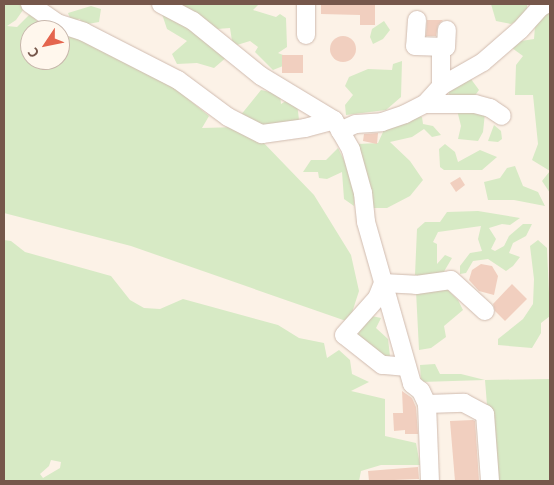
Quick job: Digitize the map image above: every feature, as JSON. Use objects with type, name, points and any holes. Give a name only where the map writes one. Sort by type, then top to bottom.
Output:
[{"type":"lane","points":[[30,4],[57,23],[84,32],[178,80],[228,117],[262,134],[305,128],[382,122],[425,104],[475,104],[490,108],[502,116]]},
{"type":"lane","points":[[161,4],[193,21],[261,76],[337,126],[352,150],[363,193],[366,222],[407,367],[412,384],[421,391],[426,404],[430,481]]},
{"type":"lane","points":[[306,4],[306,36]]},
{"type":"lane","points":[[425,104],[441,86],[483,62],[520,30],[541,6],[547,4]]},
{"type":"lane","points":[[417,20],[415,46],[446,47],[447,30]]},
{"type":"lane","points":[[441,47],[441,86]]},
{"type":"lane","points":[[383,283],[416,285],[451,280],[485,311]]},
{"type":"lane","points":[[383,283],[377,298],[344,335],[382,365],[407,367]]},
{"type":"lane","points":[[426,404],[464,403],[485,414],[490,481]]},
{"type":"green space","points":[[4,4],[20,4],[23,10],[16,20],[7,26],[17,27],[20,24],[20,70],[70,70],[70,34],[147,65],[209,116],[202,128],[239,127],[258,137],[314,195],[351,255],[359,291],[349,322],[131,246],[4,213]]},
{"type":"green space","points":[[174,4],[259,4],[253,10],[276,17],[280,14],[286,18],[287,47],[278,53],[283,55],[283,66],[273,70],[255,52],[258,47],[250,41],[237,45],[232,41],[230,28],[217,29]]},
{"type":"green space","points":[[491,4],[527,4],[527,15],[511,24],[496,21]]},
{"type":"green space","points":[[91,6],[101,9],[99,22],[82,25],[80,19],[71,21],[68,13]]},
{"type":"green space","points":[[550,9],[550,171],[532,160],[538,144],[533,95],[515,95],[516,65],[523,56],[512,48],[521,41],[534,39],[536,14]]},
{"type":"green space","points":[[161,11],[196,30],[228,56],[214,68],[197,63],[177,64],[172,54],[187,41],[167,29]]},
{"type":"green space","points":[[31,13],[36,20],[24,20]]},
{"type":"green space","points":[[384,21],[390,30],[383,39],[373,44],[370,37],[372,29]]},
{"type":"green space","points":[[402,61],[401,97],[386,110],[346,115],[345,105],[353,95],[345,86],[349,77],[368,69],[392,70],[393,64]]},
{"type":"green space","points":[[468,75],[479,90],[471,101],[450,99],[448,88]]},
{"type":"green space","points":[[261,90],[280,94],[281,104],[289,99],[297,103],[299,120],[264,127],[240,116]]},
{"type":"green space","points":[[457,110],[485,113],[483,132],[478,141],[458,139],[461,126]]},
{"type":"green space","points":[[416,114],[422,117],[423,124],[433,126],[441,135],[432,137],[424,129],[412,137],[390,142],[410,161],[423,180],[410,196],[387,208],[373,208],[358,144],[378,143],[383,128]]},
{"type":"green space","points":[[494,125],[501,131],[502,139],[498,142],[488,141]]},
{"type":"green space","points":[[445,144],[455,152],[458,162],[480,150],[497,157],[482,170],[444,170],[440,167],[439,149]]},
{"type":"green space","points":[[338,148],[349,170],[355,190],[354,206],[344,199],[342,172],[327,179],[319,178],[318,172],[303,172],[311,160],[326,160]]},
{"type":"green space","points":[[515,166],[523,186],[538,192],[545,206],[514,200],[488,200],[484,182],[500,178],[507,168]]},
{"type":"green space","points":[[550,171],[550,193],[542,181]]},
{"type":"green space","points":[[478,211],[520,218],[510,225],[502,224],[489,228],[496,239],[491,249],[495,251],[504,246],[509,236],[523,224],[532,224],[526,236],[513,243],[509,253],[520,257],[513,266],[506,271],[488,259],[473,261],[466,273],[460,274],[460,266],[470,253],[482,251],[478,239],[481,226],[438,232],[433,242],[437,244],[437,264],[445,255],[452,258],[442,275],[425,280],[415,275],[417,229],[425,222],[440,222],[447,212]]},
{"type":"green space","points":[[4,240],[11,241],[25,252],[111,276],[130,300],[144,308],[160,309],[183,299],[278,325],[299,338],[324,343],[327,358],[339,350],[350,360],[352,374],[369,382],[351,391],[385,399],[385,436],[416,443],[420,465],[381,465],[361,471],[359,481],[4,481]],"holes":[[[51,460],[61,462],[60,468],[43,478],[40,474],[49,466]]]},
{"type":"green space","points":[[538,240],[547,248],[550,316],[541,323],[541,333],[532,348],[498,345],[498,339],[523,319],[533,304],[534,279],[530,246]]},
{"type":"green space","points":[[447,289],[458,300],[463,310],[444,326],[446,337],[431,348],[419,350],[416,291]]},
{"type":"green space","points":[[367,315],[381,318],[376,328],[388,339],[390,356],[379,360],[358,339],[360,321]]},
{"type":"green space","points":[[435,364],[440,374],[461,374],[485,380],[421,382],[420,365]]},
{"type":"green space","points":[[550,379],[550,481],[493,481],[485,380]]},
{"type":"building","points":[[321,4],[375,4],[375,25],[360,25],[360,15],[321,14]]},
{"type":"building","points":[[427,20],[443,20],[438,25],[436,36],[426,36]]},
{"type":"building","points":[[343,36],[352,40],[356,49],[352,58],[343,62],[334,58],[330,49],[334,40]]},
{"type":"building","points":[[282,55],[303,55],[303,73],[282,73]]},
{"type":"building","points":[[378,133],[377,144],[363,141],[364,134]]},
{"type":"building","points":[[460,177],[465,185],[456,192],[450,183]]},
{"type":"building","points":[[481,264],[492,266],[498,276],[494,295],[479,291],[469,280],[472,270]]},
{"type":"building","points":[[512,284],[527,299],[505,321],[495,311],[493,304]]},
{"type":"building","points":[[402,391],[412,398],[416,407],[418,434],[405,434],[405,430],[394,431],[393,413],[403,413]]},
{"type":"building","points":[[450,421],[475,421],[479,481],[455,481]]},
{"type":"building","points":[[418,467],[419,479],[369,481],[368,471]]}]
